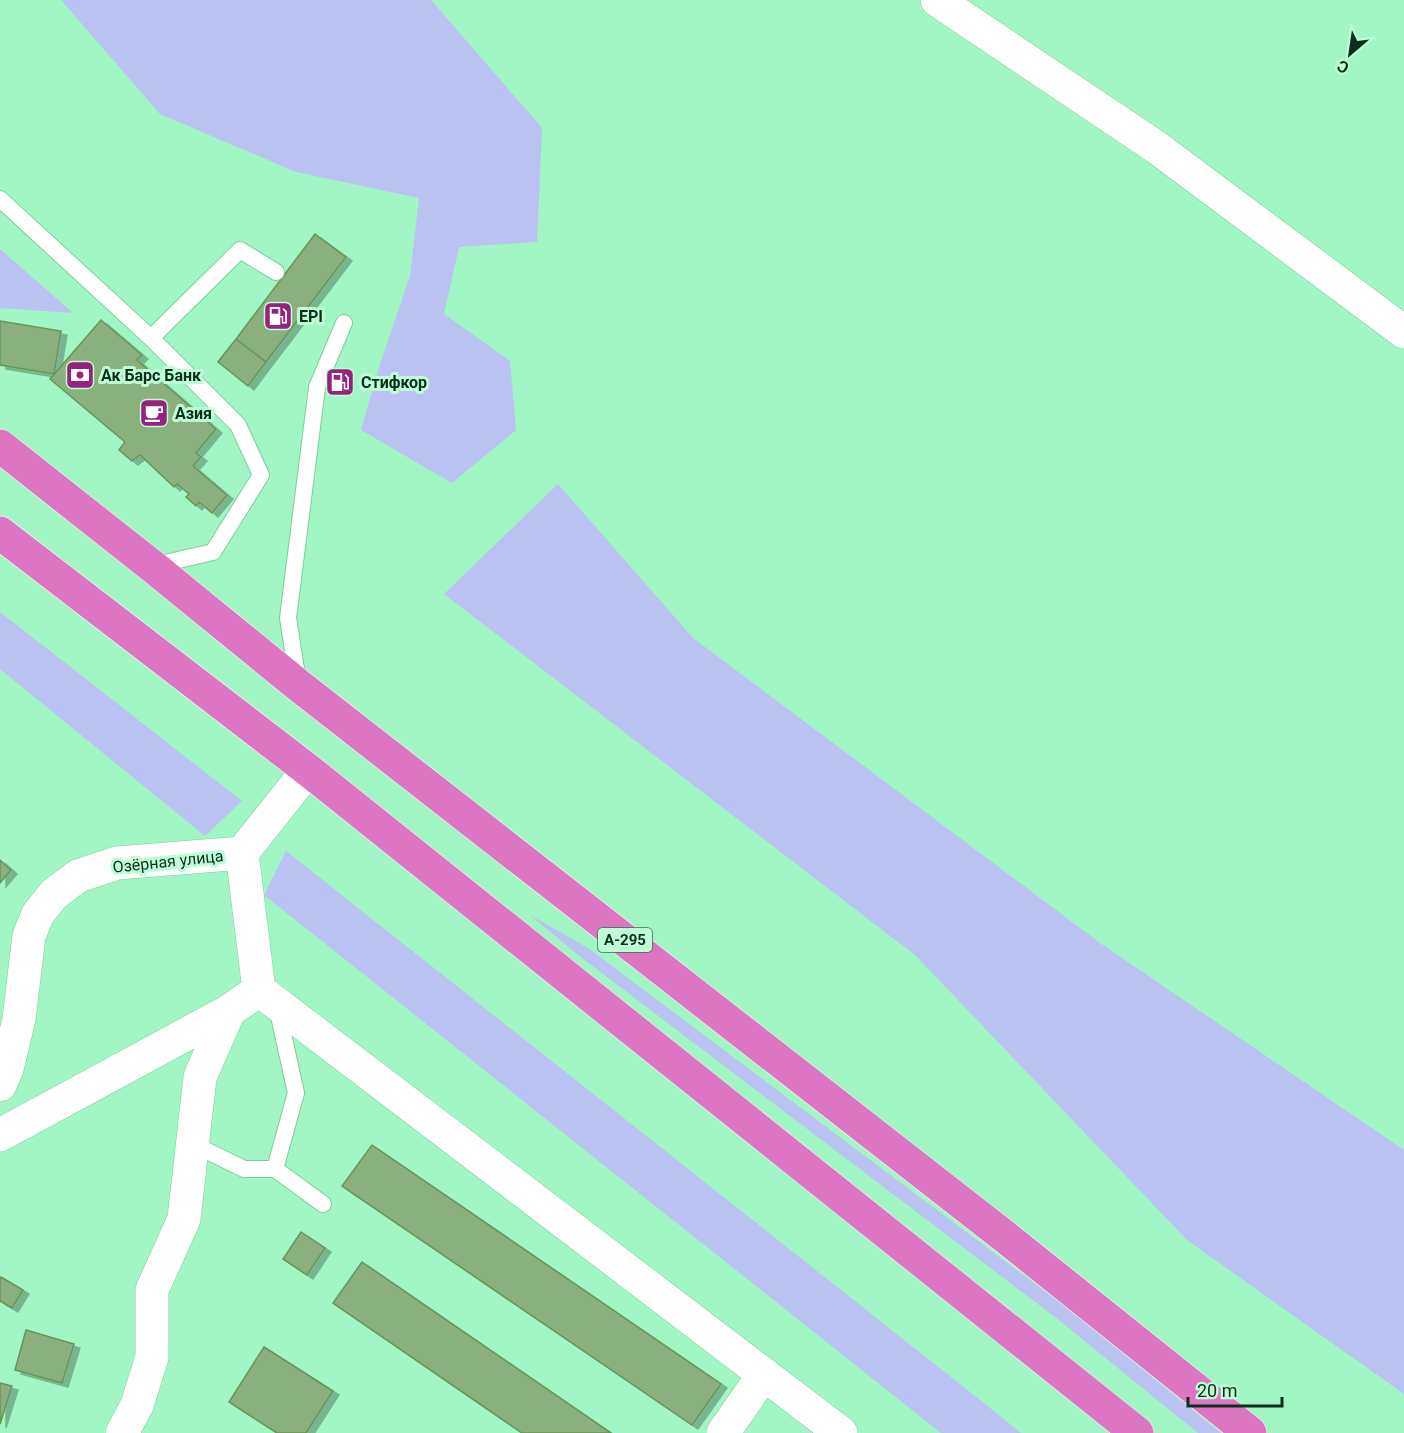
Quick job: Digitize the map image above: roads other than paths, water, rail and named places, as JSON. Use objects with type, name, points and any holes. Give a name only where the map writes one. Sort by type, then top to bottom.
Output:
[{"type":"highway","name":"А-295","points":[[0,446],[152,566],[298,686],[1009,1240],[1250,1433]]},
{"type":"highway","points":[[0,532],[308,770],[1137,1433]]},
{"type":"street","points":[[937,0],[1156,147],[1404,332]]},
{"type":"street","name":"Озёрная улица","points":[[0,1085],[7,1069],[19,1019],[29,936],[38,914],[54,894],[78,876],[117,863],[242,853],[308,770]]},
{"type":"street","points":[[242,853],[268,997],[841,1433]]},
{"type":"street","points":[[0,1135],[229,1011],[268,997]]},
{"type":"street","points":[[122,1433],[137,1405],[152,1357],[153,1290],[184,1219],[200,1077],[229,1011]]},
{"type":"street","points":[[723,1433],[764,1374]]},
{"type":"lane","points":[[0,199],[151,338],[238,425],[261,475],[213,552],[152,566]]},
{"type":"lane","points":[[151,338],[240,250],[276,272]]},
{"type":"lane","points":[[298,686],[288,618],[317,387],[344,323]]},
{"type":"lane","points":[[268,997],[296,1094],[275,1169]]},
{"type":"lane","points":[[193,1144],[244,1169],[275,1169],[323,1204]]},
{"type":"place","name":"EPI","points":[[278,316]]},
{"type":"place","name":"Ак Барс Банк","points":[[80,375]]},
{"type":"place","name":"Стифкор","points":[[340,382]]},
{"type":"place","name":"Азия","points":[[154,413]]}]
